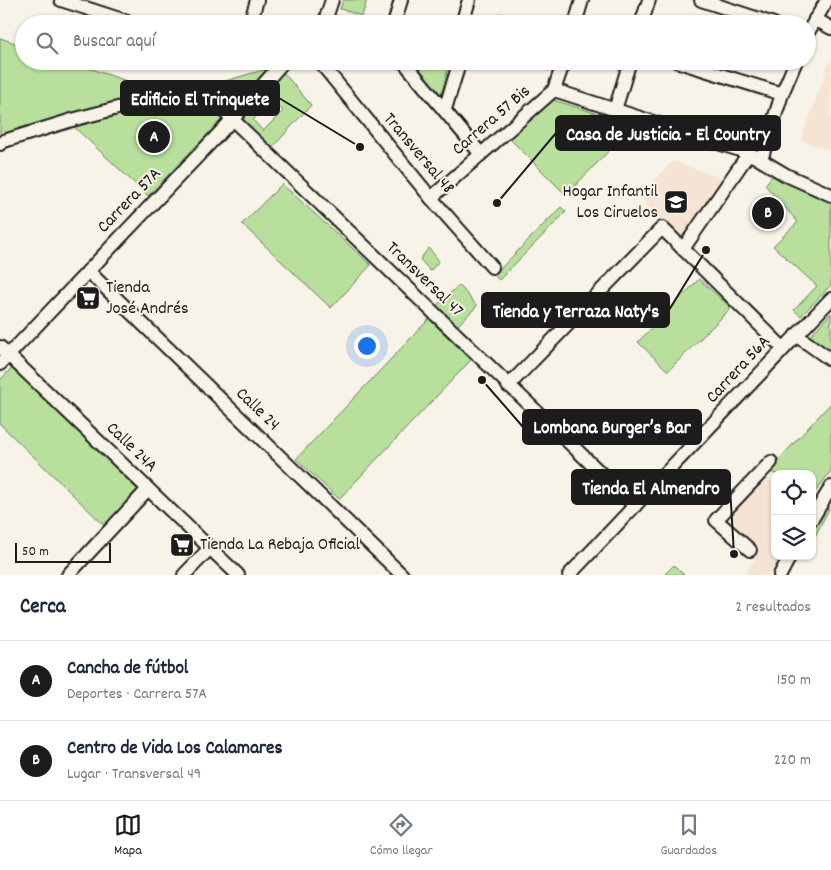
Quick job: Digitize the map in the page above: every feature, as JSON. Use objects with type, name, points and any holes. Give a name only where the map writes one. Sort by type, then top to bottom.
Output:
[{"type":"street","points":[[61,0],[107,15]]},
{"type":"street","points":[[253,15],[257,0]]},
{"type":"street","points":[[327,15],[332,0]]},
{"type":"street","points":[[397,15],[402,0]]},
{"type":"street","points":[[465,15],[469,0]]},
{"type":"street","points":[[645,15],[649,0]]},
{"type":"street","points":[[701,0],[747,15]]},
{"type":"street","points":[[816,17],[827,0]]},
{"type":"street","points":[[577,15],[579,1]]},
{"type":"street","points":[[816,20],[831,28]]},
{"type":"street","name":"Carrera 57A","points":[[3,355],[88,271],[232,120],[276,70]]},
{"type":"street","name":"Transversal 48","points":[[326,70],[431,198],[492,267]]},
{"type":"street","points":[[411,70],[445,108],[480,153]]},
{"type":"street","points":[[445,108],[457,70]]},
{"type":"street","points":[[561,70],[554,90],[749,153],[786,175],[831,195]]},
{"type":"street","points":[[615,110],[627,70]]},
{"type":"street","points":[[705,70],[782,94]]},
{"type":"street","points":[[761,160],[782,94],[792,70]]},
{"type":"street","name":"Carrera 57 Bis","points":[[431,198],[554,90]]},
{"type":"street","name":"Transversal 47","points":[[0,144],[4,141],[72,120],[182,91],[195,91],[208,95],[508,386],[635,506]]},
{"type":"street","points":[[683,249],[749,153]]},
{"type":"street","points":[[508,386],[662,228],[783,348]]},
{"type":"street","name":"Calle 24","points":[[88,271],[402,575]]},
{"type":"street","name":"Carrera 56A","points":[[569,575],[831,299]]},
{"type":"street","points":[[796,335],[831,360]]},
{"type":"street","name":"Calle 24A","points":[[3,355],[238,575]]},
{"type":"street","points":[[750,550],[716,520],[771,462]]},
{"type":"street","points":[[68,575],[148,489]]},
{"type":"street","points":[[815,515],[829,494]]},
{"type":"street","points":[[184,575],[210,548]]},
{"type":"street","points":[[780,575],[788,560]]},
{"type":"shaded area","points":[[831,57],[831,151],[801,140]]},
{"type":"shaded area","name":"Hogar Infantil Los Ciruelos","points":[[673,161],[725,180],[680,239],[638,196]]},
{"type":"shaded area","points":[[763,476],[771,481],[771,560],[779,560],[771,575],[745,575],[760,549],[723,521]]},
{"type":"green space","points":[[343,0],[367,0],[362,15],[340,9]]},
{"type":"green space","points":[[0,38],[15,43],[15,70],[94,70],[156,91],[0,136]]},
{"type":"green space","points":[[264,70],[266,70],[228,112],[204,87]]},
{"type":"green space","points":[[420,70],[448,70],[441,95]]},
{"type":"green space","points":[[283,72],[311,105],[272,148],[243,119]],"holes":[[[273,100],[283,111],[263,131],[253,120]]]},
{"type":"green space","points":[[180,95],[207,101],[224,117],[148,196],[71,124]]},
{"type":"green space","points":[[553,100],[634,125],[566,195],[509,138]]},
{"type":"green space","points":[[772,176],[831,200],[831,285],[801,316],[794,310],[817,286],[773,246],[798,222],[765,185]]},
{"type":"green space","points":[[282,184],[371,265],[331,308],[242,224]]},
{"type":"green space","points":[[561,207],[566,212],[499,280],[494,275]]},
{"type":"green space","points":[[429,248],[439,261],[430,271],[420,259]]},
{"type":"green space","points":[[699,279],[731,308],[668,371],[638,342]]},
{"type":"green space","points":[[459,285],[477,306],[457,326],[436,306]]},
{"type":"green space","points":[[831,313],[831,355],[808,338]]},
{"type":"green space","points":[[429,319],[471,360],[339,499],[296,459]]},
{"type":"green space","points":[[12,368],[140,492],[106,527],[0,424],[0,380]]},
{"type":"green space","points":[[831,403],[831,471],[816,491],[816,470],[769,470]]},
{"type":"green space","points":[[825,507],[829,509],[816,534],[816,522]]},
{"type":"green space","points":[[674,565],[684,575],[664,575]]},
{"type":"place","name":"Cancha de fútbol","points":[[154,137]]},
{"type":"place","name":"Edificio El Trinquete","points":[[360,147]]},
{"type":"place","name":"Hogar Infantil Los Ciruelos","points":[[676,202]]},
{"type":"place","name":"Casa de Justicia - El Country","points":[[497,203]]},
{"type":"place","name":"Centro de Vida Los Calamares","points":[[768,213]]},
{"type":"place","name":"Tienda y Terraza Naty's","points":[[706,250]]},
{"type":"place","name":"Tienda José Andrés","points":[[88,298]]},
{"type":"place","name":"Lombana Burger’s Bar","points":[[482,380]]},
{"type":"place","name":"Tienda La Rebaja Oficial","points":[[182,545]]},
{"type":"place","name":"Tienda El Almendro","points":[[734,554]]}]
